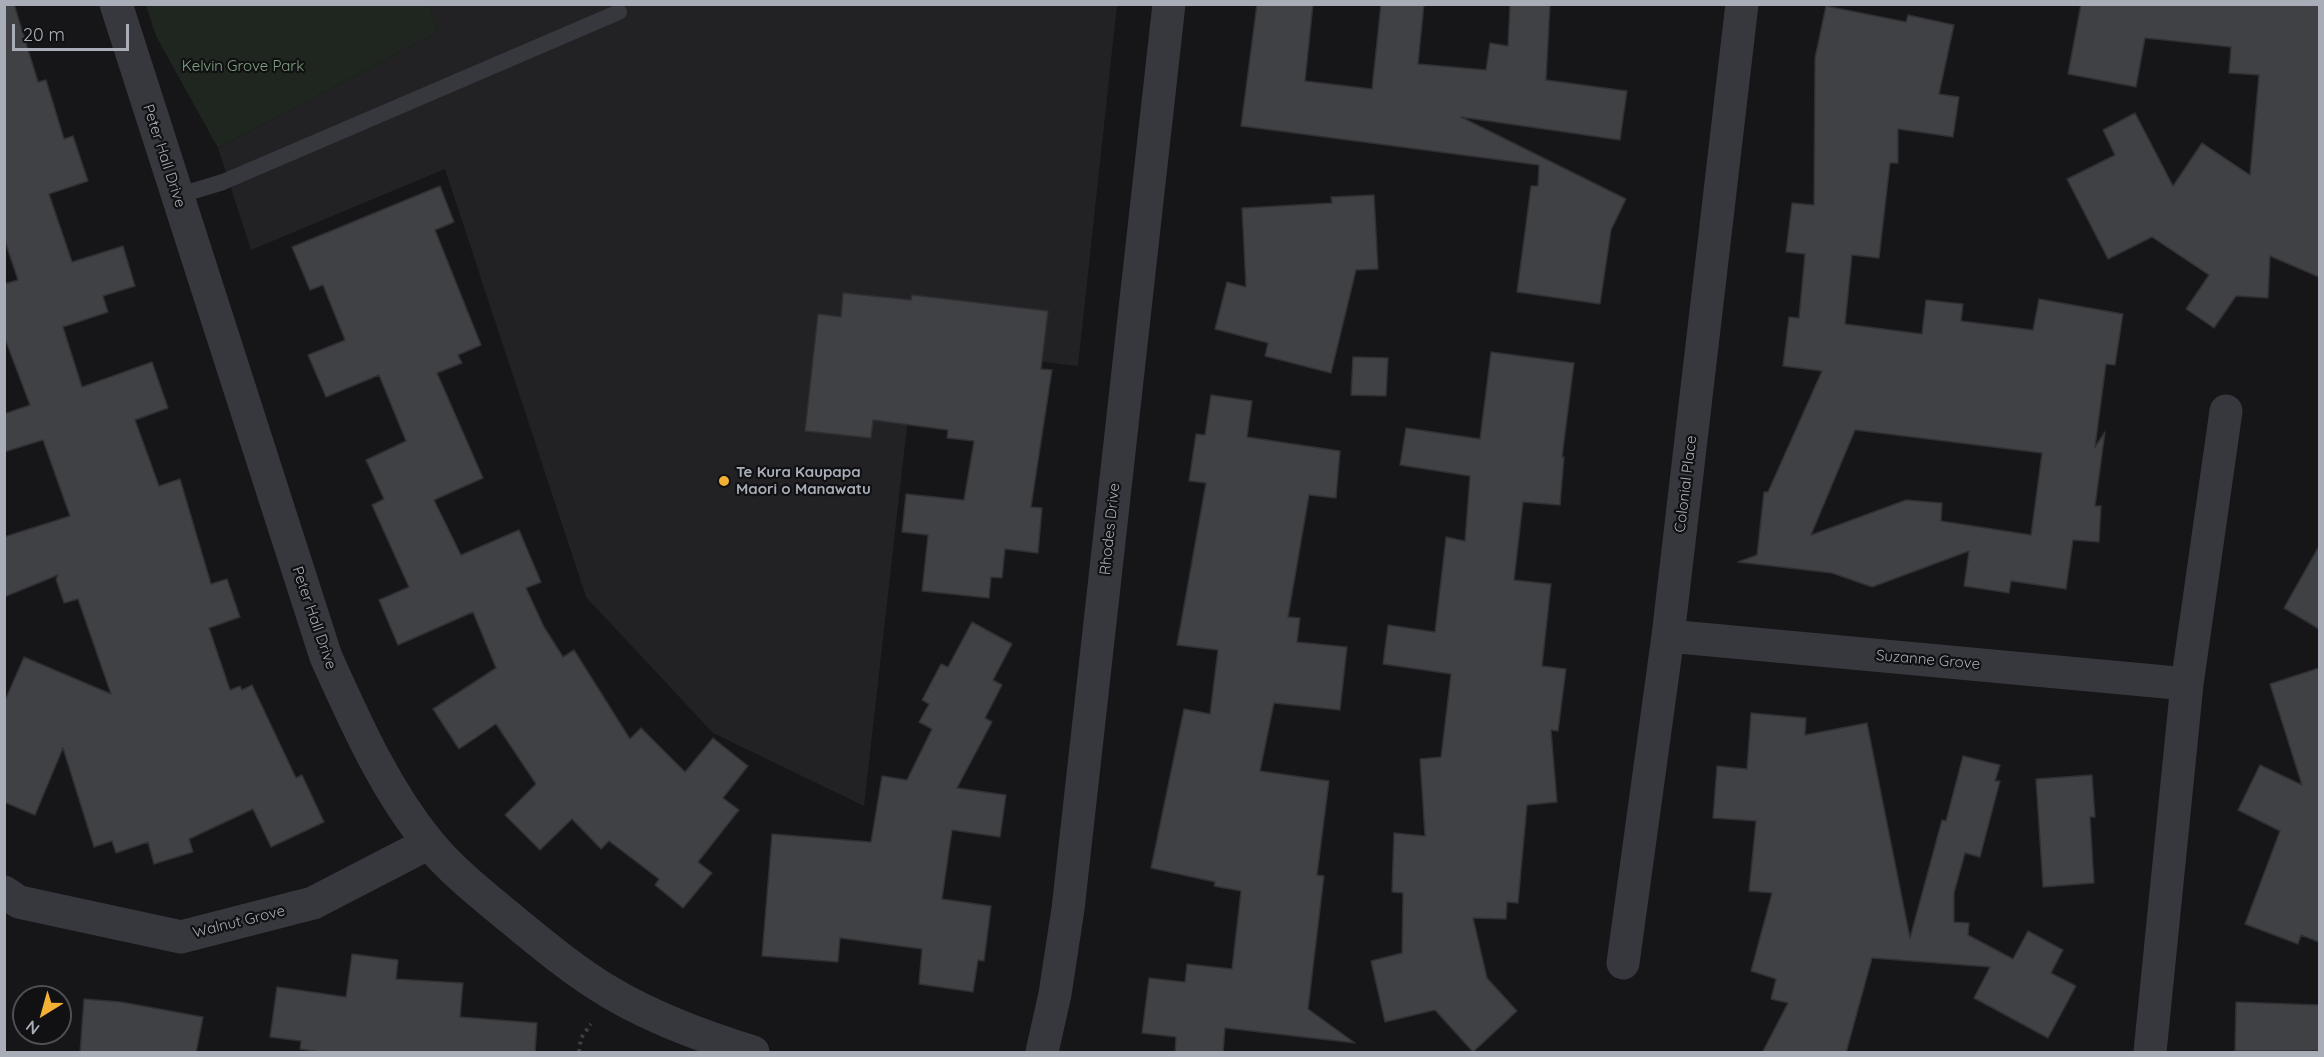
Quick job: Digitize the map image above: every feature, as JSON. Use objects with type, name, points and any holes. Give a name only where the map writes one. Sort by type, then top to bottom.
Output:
[{"type":"street","name":"Peter Hall Drive","points":[[116,4],[326,657],[363,739],[402,804],[429,843],[482,894],[558,957],[611,993],[662,1019],[753,1053]]},
{"type":"street","name":"Rhodes Drive","points":[[1042,1053],[1055,994],[1068,909],[1168,4]]},
{"type":"street","name":"Colonial Place","points":[[1623,963],[1668,636],[1743,4]]},
{"type":"street","points":[[2150,1053],[2187,684],[2226,411]]},
{"type":"street","name":"Suzanne Grove","points":[[1668,636],[2187,684]]},
{"type":"street","name":"Walnut Grove","points":[[4,892],[19,902],[181,937],[313,903],[429,843]]},
{"type":"lane","points":[[177,196],[223,182],[619,12]]},
{"type":"shaded area","name":"Te Kura Kaupapa Maori o Manawatu","points":[[429,5],[1117,5],[1078,366],[916,347],[864,806],[713,733],[586,597],[445,169],[251,250],[218,148],[438,32]]},
{"type":"green space","name":"Kelvin Grove Park","points":[[146,5],[429,5],[438,32],[218,148],[156,36]]},
{"type":"building","points":[[4,4],[14,4],[38,82],[46,80],[64,139],[73,136],[88,181],[49,194],[72,262],[123,246],[135,286],[103,296],[108,312],[63,327],[82,387],[152,362],[168,408],[135,420],[159,486],[180,479],[211,584],[227,579],[240,617],[209,628],[230,690],[240,686],[242,690],[252,685],[296,778],[302,775],[324,822],[271,847],[253,809],[189,839],[193,852],[154,864],[148,842],[116,853],[112,841],[94,847],[63,748],[35,815],[4,802],[4,703],[24,657],[111,694],[78,599],[64,603],[56,579],[58,575],[4,597],[4,537],[70,516],[43,440],[4,452],[4,414],[30,405],[4,336],[4,284],[18,280],[4,238]]},
{"type":"building","points":[[1257,4],[1313,4],[1305,81],[1372,89],[1381,4],[1424,4],[1418,64],[1486,70],[1490,43],[1508,46],[1510,4],[1550,4],[1546,80],[1627,91],[1620,140],[1461,117],[1626,199],[1611,230],[1600,304],[1517,292],[1531,186],[1538,186],[1539,165],[1241,126]]},
{"type":"building","points":[[2081,4],[2319,4],[2319,277],[2270,256],[2268,298],[2236,296],[2214,328],[2186,309],[2209,275],[2152,237],[2108,259],[2067,179],[2115,155],[2103,130],[2135,113],[2173,186],[2202,143],[2250,175],[2259,75],[2229,73],[2231,47],[2145,38],[2136,87],[2068,74]]},
{"type":"building","points":[[1826,6],[1906,22],[1908,15],[1954,25],[1939,94],[1959,97],[1953,137],[1898,129],[1898,163],[1890,163],[1879,258],[1852,255],[1845,324],[1922,334],[1926,300],[1963,304],[1961,321],[2033,330],[2039,299],[2123,314],[2115,365],[2106,364],[2095,447],[2105,432],[2095,506],[2101,506],[2099,542],[2073,540],[2066,589],[2011,581],[2009,593],[1964,586],[1969,551],[1872,587],[1832,573],[1738,562],[1757,555],[1764,492],[1768,492],[1822,371],[1783,366],[1789,317],[1799,318],[1805,254],[1786,252],[1792,203],[1814,205],[1815,58]],"holes":[[[1855,430],[2042,453],[2031,535],[1941,521],[1942,503],[1906,500],[1811,535]]]},
{"type":"building","points":[[440,186],[454,222],[435,230],[481,345],[458,355],[462,363],[437,373],[483,478],[434,500],[461,555],[519,530],[541,582],[526,588],[544,627],[563,657],[574,650],[630,739],[641,728],[685,772],[713,738],[748,766],[723,798],[739,810],[698,862],[712,873],[683,908],[655,885],[659,879],[609,841],[601,849],[572,819],[540,850],[505,815],[536,784],[496,724],[459,749],[433,709],[496,668],[473,612],[398,645],[379,600],[409,587],[372,505],[384,499],[366,460],[406,441],[379,375],[326,397],[308,355],[345,340],[323,285],[310,290],[292,247]]},
{"type":"building","points":[[1374,195],[1378,269],[1356,270],[1331,373],[1265,356],[1268,343],[1215,329],[1227,282],[1246,287],[1242,208],[1332,203],[1331,197]]},
{"type":"building","points":[[843,293],[911,300],[912,295],[1048,311],[1041,369],[1052,370],[1031,507],[1042,508],[1038,553],[1005,549],[1002,578],[991,577],[989,598],[922,591],[928,535],[902,532],[906,494],[964,500],[974,441],[947,438],[948,430],[873,420],[871,438],[805,431],[818,314],[841,317]]},
{"type":"building","points":[[1491,352],[1574,363],[1562,457],[1564,457],[1560,505],[1523,502],[1514,580],[1551,584],[1542,666],[1566,669],[1558,731],[1551,730],[1557,802],[1527,805],[1518,903],[1507,902],[1506,919],[1473,918],[1487,978],[1517,1011],[1473,1052],[1435,1010],[1385,1022],[1371,961],[1402,953],[1403,893],[1392,892],[1394,833],[1425,836],[1420,759],[1441,757],[1451,674],[1383,664],[1388,625],[1435,632],[1446,537],[1465,541],[1470,476],[1400,465],[1406,428],[1480,439]]},
{"type":"building","points":[[1353,357],[1388,358],[1386,396],[1351,395]]},
{"type":"building","points":[[1211,395],[1252,401],[1247,437],[1340,451],[1336,498],[1309,495],[1288,617],[1300,618],[1297,642],[1347,647],[1340,710],[1274,703],[1260,771],[1329,781],[1317,875],[1324,876],[1308,1009],[1355,1043],[1225,1028],[1223,1053],[1175,1053],[1176,1037],[1142,1033],[1149,978],[1185,982],[1187,964],[1232,969],[1241,891],[1214,886],[1215,882],[1151,868],[1184,709],[1210,714],[1218,650],[1177,645],[1206,483],[1189,481],[1196,434],[1205,435]]},
{"type":"building","points":[[2319,546],[2319,629],[2284,608]]},
{"type":"building","points":[[972,622],[1012,644],[993,680],[1002,685],[985,718],[992,722],[957,788],[1006,795],[1000,837],[952,830],[942,899],[991,906],[984,961],[978,960],[973,992],[919,984],[922,949],[840,938],[838,962],[762,956],[772,834],[871,842],[882,776],[907,780],[932,729],[919,722],[929,704],[922,700],[941,664],[948,667]]},
{"type":"building","points":[[2319,668],[2319,942],[2301,935],[2298,944],[2245,924],[2280,831],[2238,810],[2260,765],[2302,785],[2270,684]]},
{"type":"building","points":[[1751,713],[1806,718],[1805,735],[1867,723],[1910,938],[1942,820],[1946,821],[1963,756],[2000,765],[1995,781],[2000,781],[1980,857],[1965,853],[1954,893],[1954,922],[1969,923],[1968,935],[2013,959],[2028,931],[2063,950],[2051,973],[2076,986],[2048,1038],[1974,998],[1990,967],[1872,958],[1846,1053],[1762,1053],[1788,1003],[1771,999],[1776,979],[1751,971],[1772,893],[1749,891],[1756,821],[1713,818],[1717,766],[1747,769]]},
{"type":"building","points":[[2092,775],[2095,817],[2090,817],[2094,883],[2043,887],[2036,779]]},
{"type":"building","points":[[352,954],[398,960],[396,979],[463,983],[460,1017],[537,1023],[535,1053],[326,1053],[300,1049],[301,1041],[270,1037],[277,987],[346,997]]},
{"type":"building","points":[[84,999],[121,1002],[203,1017],[196,1053],[80,1053]]},
{"type":"building","points":[[2236,1002],[2319,1005],[2319,1051],[2235,1051]]},
{"type":"place","name":"Te Kura Kaupapa Maori o Manawatu","points":[[724,481]]}]
